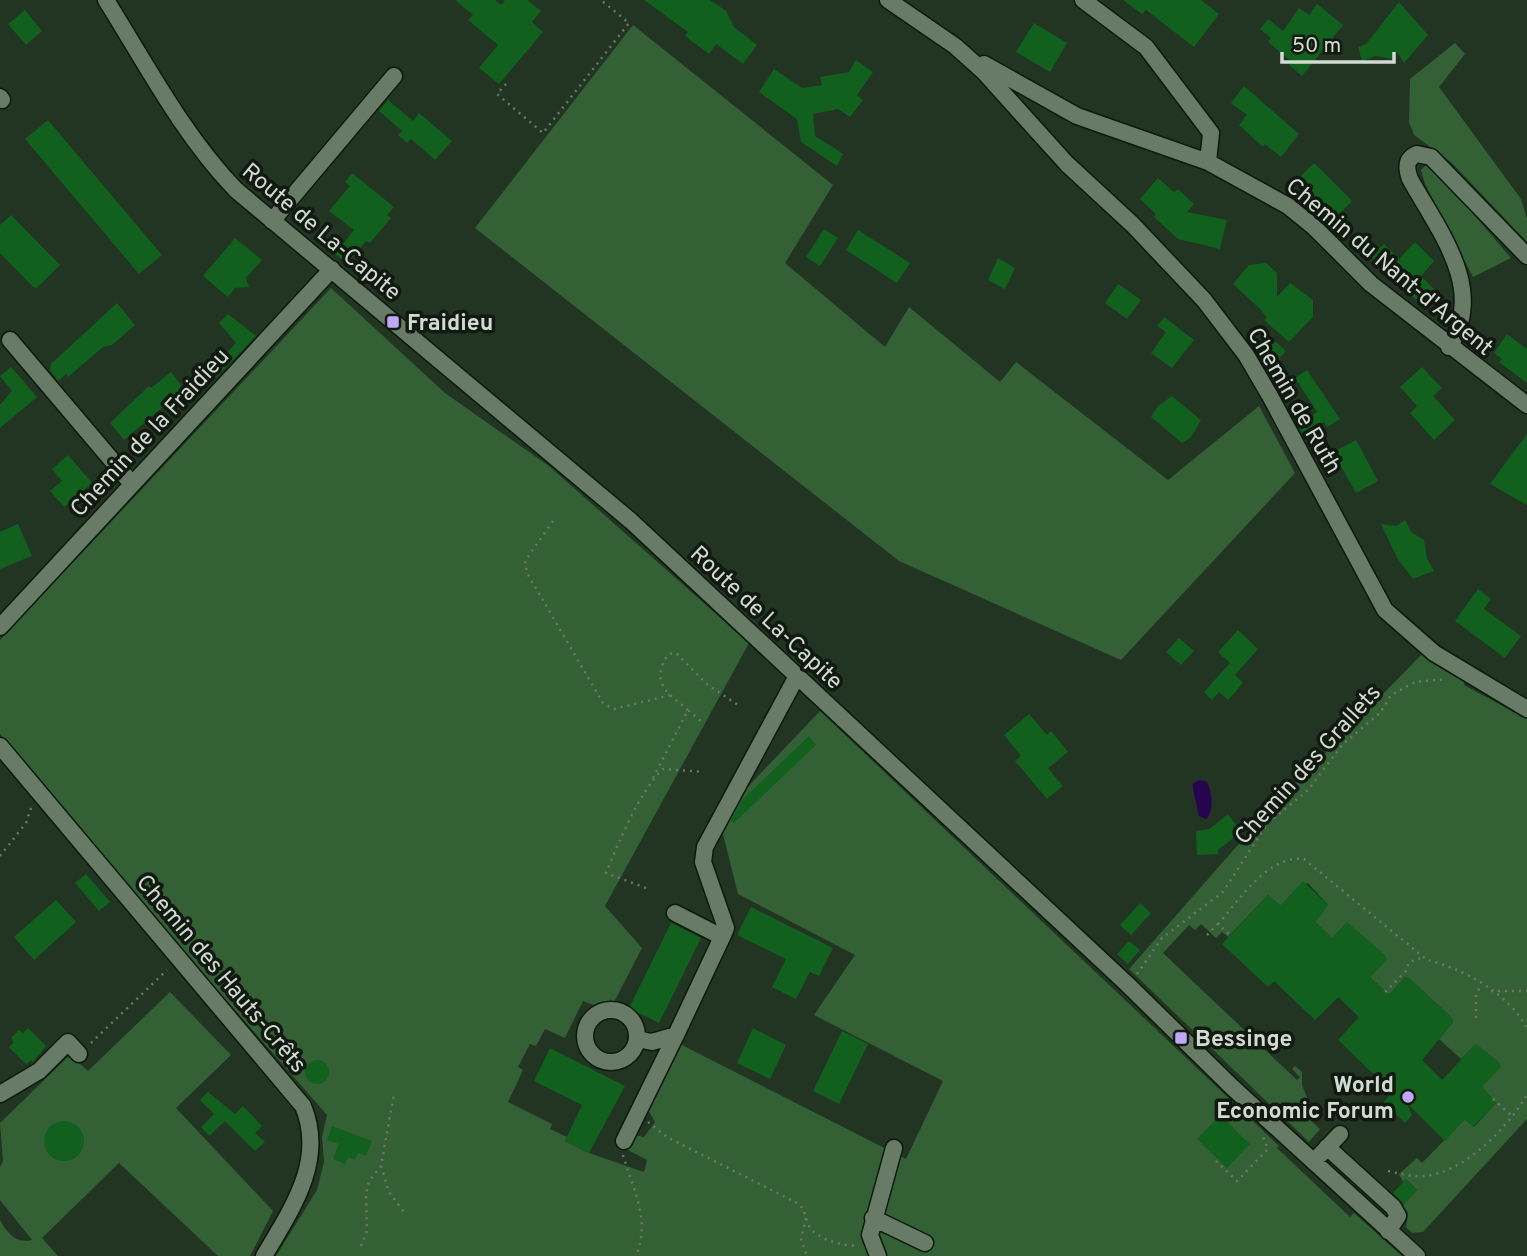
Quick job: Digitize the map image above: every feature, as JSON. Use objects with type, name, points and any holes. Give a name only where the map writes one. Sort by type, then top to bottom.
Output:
[{"type":"street","name":"Route de La-Capite","points":[[106,0],[214,167],[272,221],[631,521],[1128,984],[1313,1162],[1417,1256]]},
{"type":"street","name":"Chemin de Ruth","points":[[888,0],[955,46],[1004,92],[1067,164],[1159,252],[1229,332],[1270,396],[1385,610],[1434,653],[1527,709]]},
{"type":"street","points":[[1083,0],[1140,40],[1154,56],[1210,133],[1208,162]]},
{"type":"street","name":"Chemin du Nant-d'Argent","points":[[955,46],[1077,117],[1208,162],[1288,206],[1371,284],[1527,405]]},
{"type":"street","points":[[272,221],[394,76]]},
{"type":"street","points":[[1449,347],[1463,321],[1462,283],[1456,264],[1410,179],[1407,168],[1411,157],[1420,154],[1432,157],[1527,256]]},
{"type":"street","name":"Chemin de la Fraidieu","points":[[0,627],[332,269]]},
{"type":"street","points":[[10,341],[132,484]]},
{"type":"street","points":[[624,1141],[726,928],[703,862],[705,847],[797,676]]},
{"type":"street","name":"Chemin des Hauts-Crêts","points":[[0,747],[296,1094],[310,1125],[311,1150],[306,1176],[264,1256]]},
{"type":"street","points":[[675,914],[722,937]]},
{"type":"street","points":[[637,1039],[652,1042],[676,1035]]},
{"type":"street","points":[[0,1094],[39,1071],[68,1042],[79,1054]]},
{"type":"street","points":[[1313,1162],[1340,1134]]},
{"type":"street","points":[[1327,1147],[1393,1207],[1398,1216],[1388,1231]]},
{"type":"street","points":[[878,1256],[870,1238],[873,1218],[894,1148]]},
{"type":"street","points":[[873,1218],[925,1242]]},
{"type":"path","points":[[506,84],[497,94],[543,133],[629,23],[601,0]]},
{"type":"path","points":[[553,521],[525,561],[525,566],[603,703],[614,709],[671,695]]},
{"type":"path","points":[[704,724],[659,681],[667,656],[677,654],[708,685],[738,705]]},
{"type":"path","name":"Chemin des Grallets","points":[[1128,984],[1158,942],[1223,892],[1259,833],[1308,790],[1343,744],[1381,713],[1391,695],[1415,682],[1452,680]]},
{"type":"path","points":[[646,888],[606,873],[688,710]]},
{"type":"path","points":[[652,781],[663,769],[704,772]]},
{"type":"path","points":[[0,856],[26,823],[32,805]]},
{"type":"path","points":[[1207,935],[1269,870],[1282,862],[1300,859],[1311,863],[1424,957],[1491,991],[1515,1012],[1527,1029]]},
{"type":"path","points":[[1217,924],[1230,935]]},
{"type":"path","points":[[1385,992],[1406,971],[1409,962],[1424,957]]},
{"type":"path","points":[[79,1054],[180,958]]},
{"type":"path","points":[[1476,1018],[1476,995],[1481,985]]},
{"type":"path","points":[[1491,991],[1527,991]]},
{"type":"path","points":[[361,1246],[367,1231],[367,1188],[381,1166],[394,1094]]},
{"type":"path","points":[[1388,1171],[1422,1176],[1450,1168],[1473,1154],[1527,1096]]},
{"type":"path","points":[[1493,1099],[1511,1115]]},
{"type":"path","points":[[638,1113],[667,1137],[799,1204],[812,1231],[843,1244],[860,1246],[870,1238]]},
{"type":"path","points":[[624,1141],[624,1159],[635,1185],[642,1221],[636,1256]]},
{"type":"path","points":[[1216,1161],[1237,1181],[1268,1149]]},
{"type":"path","points":[[381,1166],[388,1192],[404,1212]]},
{"type":"path","points":[[806,1218],[801,1240],[807,1256]]},
{"type":"green space","points":[[633,25],[833,185],[785,263],[885,347],[909,307],[1000,382],[1016,362],[1168,480],[1259,406],[1295,473],[1121,660],[899,561],[475,228]]},
{"type":"green space","points":[[1455,43],[1465,54],[1439,87],[1521,199],[1527,219],[1527,242],[1452,163],[1414,135],[1409,122],[1410,79]]},
{"type":"green space","points":[[1426,165],[1441,176],[1511,258],[1473,277],[1425,184],[1421,170]]},
{"type":"green space","points":[[331,288],[445,393],[549,466],[749,643],[605,906],[642,948],[613,1004],[598,1007],[583,1001],[565,1038],[545,1029],[536,1046],[530,1044],[518,1067],[523,1070],[508,1102],[552,1124],[550,1129],[567,1137],[565,1141],[589,1153],[644,1172],[647,1160],[628,1150],[633,1135],[644,1137],[655,1122],[647,1108],[680,1044],[906,1159],[943,1081],[814,1015],[855,955],[738,894],[722,830],[739,796],[820,711],[1279,1146],[1277,1148],[1350,1217],[1354,1213],[1402,1256],[276,1256],[317,1190],[324,1162],[322,1137],[327,1115],[185,953],[0,734],[0,640]]},
{"type":"green space","points":[[1422,654],[1464,681],[1464,685],[1527,719],[1527,1119],[1423,1232],[1412,1233],[1406,1227],[1408,1213],[1403,1205],[1417,1190],[1406,1179],[1403,1182],[1399,1174],[1417,1158],[1422,1163],[1465,1119],[1474,1127],[1496,1103],[1482,1087],[1498,1062],[1476,1044],[1461,1059],[1439,1039],[1453,1022],[1451,1017],[1410,979],[1405,977],[1389,995],[1370,977],[1386,960],[1384,955],[1347,923],[1332,938],[1315,922],[1328,905],[1308,883],[1280,906],[1268,895],[1228,937],[1222,932],[1216,938],[1201,924],[1195,930],[1189,925],[1163,953],[1297,1080],[1300,1077],[1292,1069],[1295,1066],[1302,1072],[1302,1085],[1310,1105],[1303,1113],[1320,1129],[1309,1142],[1129,969],[1258,822]]},
{"type":"green space","points":[[170,992],[231,1055],[176,1108],[273,1211],[250,1256],[218,1256],[119,1163],[42,1238],[58,1256],[0,1256],[0,1220],[17,1239],[32,1240],[0,1200],[0,1167],[3,1161],[0,1123],[70,1055],[88,1071]]},
{"type":"shaded area","points":[[1199,780],[1206,781],[1211,796],[1210,812],[1206,819],[1199,816],[1193,790],[1193,784]]},
{"type":"building","points":[[455,0],[495,0],[501,5],[505,0],[527,0],[541,11],[532,22],[543,32],[499,84],[479,68],[498,45],[468,20],[473,15]]},
{"type":"building","points":[[644,0],[710,0],[726,11],[734,27],[757,45],[743,64],[716,44],[709,54],[685,36],[688,32]]},
{"type":"building","points":[[1123,0],[1201,0],[1219,14],[1194,47],[1146,10],[1142,14]]},
{"type":"building","points":[[1399,2],[1428,35],[1404,63],[1397,52],[1391,59],[1376,56],[1362,61],[1358,47],[1366,44]]},
{"type":"building","points":[[1317,4],[1343,25],[1302,76],[1289,65],[1292,62],[1268,42],[1271,38],[1260,29],[1268,19],[1283,31],[1299,8],[1309,15]]},
{"type":"building","points":[[25,10],[42,31],[26,45],[8,24]]},
{"type":"building","points":[[1034,23],[1067,43],[1050,72],[1016,52]]},
{"type":"building","points":[[856,60],[873,72],[857,95],[863,100],[850,117],[838,109],[813,114],[815,136],[843,154],[837,166],[801,142],[797,119],[759,92],[774,69],[802,88],[822,85],[820,77],[849,72]]},
{"type":"building","points":[[1244,86],[1299,134],[1281,157],[1265,144],[1263,147],[1239,125],[1247,115],[1231,103]]},
{"type":"building","points":[[388,100],[413,121],[419,113],[452,141],[435,160],[411,139],[407,143],[398,135],[402,131],[379,111]]},
{"type":"building","points":[[48,120],[162,255],[139,274],[25,139]]},
{"type":"building","points":[[1314,163],[1352,201],[1334,219],[1296,181]]},
{"type":"building","points":[[352,173],[394,207],[387,215],[391,218],[370,243],[366,241],[347,264],[335,254],[354,230],[329,211],[350,186],[345,182]]},
{"type":"building","points":[[1158,178],[1174,192],[1178,189],[1194,204],[1187,212],[1227,220],[1220,249],[1178,239],[1154,217],[1156,214],[1140,199]]},
{"type":"building","points":[[11,215],[60,265],[37,288],[0,253],[0,225]]},
{"type":"building","points":[[824,229],[838,238],[820,266],[806,257]]},
{"type":"building","points":[[858,230],[910,263],[897,283],[846,250]]},
{"type":"building","points":[[235,238],[262,260],[246,278],[249,287],[235,288],[228,297],[203,276]]},
{"type":"building","points":[[1415,242],[1434,261],[1421,276],[1437,292],[1422,306],[1371,257],[1384,244],[1399,259]]},
{"type":"building","points":[[998,258],[1015,268],[1005,289],[988,280]]},
{"type":"building","points":[[1266,263],[1277,273],[1277,297],[1290,283],[1313,300],[1313,317],[1289,342],[1264,320],[1267,317],[1233,284],[1249,265]]},
{"type":"building","points":[[1118,284],[1141,300],[1127,319],[1105,303]]},
{"type":"building","points":[[117,303],[135,325],[112,345],[103,347],[68,377],[66,374],[58,381],[50,370],[51,364]]},
{"type":"building","points":[[228,314],[256,336],[217,377],[210,371],[236,343],[219,323]]},
{"type":"building","points":[[1164,317],[1194,340],[1172,368],[1151,353],[1166,332],[1157,326]]},
{"type":"building","points":[[1507,334],[1527,349],[1527,383],[1499,362],[1502,359],[1494,353]]},
{"type":"building","points":[[1275,341],[1286,351],[1272,366],[1261,357]]},
{"type":"building","points":[[11,367],[37,397],[0,428],[0,405],[12,391],[0,376]]},
{"type":"building","points":[[1422,367],[1442,388],[1433,396],[1455,420],[1434,440],[1410,413],[1417,406],[1400,387]]},
{"type":"building","points":[[1307,370],[1340,419],[1327,427],[1324,422],[1303,436],[1298,425],[1317,412],[1295,378]]},
{"type":"building","points":[[171,372],[184,389],[124,440],[110,423],[149,386],[151,388]]},
{"type":"building","points":[[1172,396],[1201,420],[1191,437],[1182,443],[1151,417],[1158,406]]},
{"type":"building","points":[[1527,434],[1527,505],[1490,484]]},
{"type":"building","points":[[1356,440],[1378,481],[1356,493],[1333,452]]},
{"type":"building","points":[[68,455],[92,483],[64,507],[50,491],[62,481],[52,469]]},
{"type":"building","points":[[1405,520],[1411,532],[1424,540],[1427,559],[1434,571],[1413,579],[1397,558],[1381,524],[1396,526]]},
{"type":"building","points":[[18,524],[32,556],[0,569],[0,532]]},
{"type":"building","points":[[1478,589],[1491,599],[1484,609],[1521,636],[1505,658],[1455,621]]},
{"type":"building","points":[[1238,630],[1258,649],[1235,675],[1243,683],[1228,700],[1219,692],[1212,700],[1204,692],[1230,663],[1218,652]]},
{"type":"building","points":[[1179,638],[1194,651],[1181,665],[1166,652]]},
{"type":"building","points":[[1029,714],[1047,735],[1051,731],[1068,752],[1048,768],[1063,786],[1047,799],[1015,761],[1021,756],[1004,735]]},
{"type":"building","points":[[809,736],[816,745],[734,823],[731,821],[742,800]]},
{"type":"building","points":[[1228,814],[1241,832],[1218,850],[1218,854],[1197,855],[1196,831],[1209,829]]},
{"type":"building","points":[[86,874],[110,902],[99,911],[75,883]]},
{"type":"building","points":[[1303,881],[1328,905],[1315,922],[1332,938],[1347,922],[1385,955],[1387,960],[1370,977],[1389,995],[1405,977],[1451,1017],[1453,1022],[1422,1060],[1442,1080],[1476,1044],[1499,1062],[1501,1067],[1482,1087],[1496,1103],[1473,1127],[1465,1119],[1445,1141],[1406,1102],[1412,1115],[1405,1123],[1384,1102],[1392,1092],[1338,1040],[1359,1017],[1338,997],[1315,1020],[1274,981],[1268,987],[1222,944],[1268,895],[1280,906]]},
{"type":"building","points":[[56,900],[76,922],[34,960],[14,937]]},
{"type":"building","points":[[1140,903],[1151,913],[1131,935],[1120,925]]},
{"type":"building","points":[[751,907],[833,948],[819,976],[810,972],[796,999],[772,987],[786,959],[737,935]]},
{"type":"building","points":[[671,923],[701,938],[659,1023],[629,1008]]},
{"type":"building","points":[[1129,941],[1140,950],[1128,964],[1117,954]]},
{"type":"building","points":[[28,1028],[46,1046],[33,1062],[31,1060],[26,1064],[9,1047],[14,1042],[11,1038],[19,1030],[23,1033]]},
{"type":"building","points":[[753,1028],[786,1045],[770,1079],[737,1063]]},
{"type":"building","points":[[842,1031],[868,1044],[839,1104],[813,1091]]},
{"type":"building","points":[[550,1048],[625,1086],[589,1153],[565,1141],[582,1105],[534,1081]]},
{"type":"building","points":[[317,1060],[326,1063],[329,1072],[326,1081],[317,1084],[308,1081],[305,1072],[308,1063]]},
{"type":"building","points":[[208,1092],[235,1114],[243,1106],[262,1126],[255,1133],[265,1142],[255,1151],[225,1121],[209,1136],[201,1127],[214,1114],[200,1100]]},
{"type":"building","points":[[1220,1115],[1250,1144],[1227,1168],[1197,1139]]},
{"type":"building","points":[[64,1121],[72,1122],[78,1127],[83,1133],[83,1149],[78,1155],[72,1160],[64,1161],[56,1160],[50,1155],[45,1149],[44,1141],[45,1133],[50,1127],[56,1122]]},
{"type":"building","points":[[332,1126],[372,1141],[366,1156],[358,1153],[355,1160],[348,1157],[345,1164],[333,1159],[339,1144],[327,1140]]},
{"type":"building","points":[[1406,1179],[1417,1190],[1404,1204],[1393,1193]]},
{"type":"place","name":"Fraidieu","points":[[393,322]]},
{"type":"place","name":"Bessinge","points":[[1181,1038]]},
{"type":"place","name":"World Economic Forum","points":[[1408,1097]]}]
